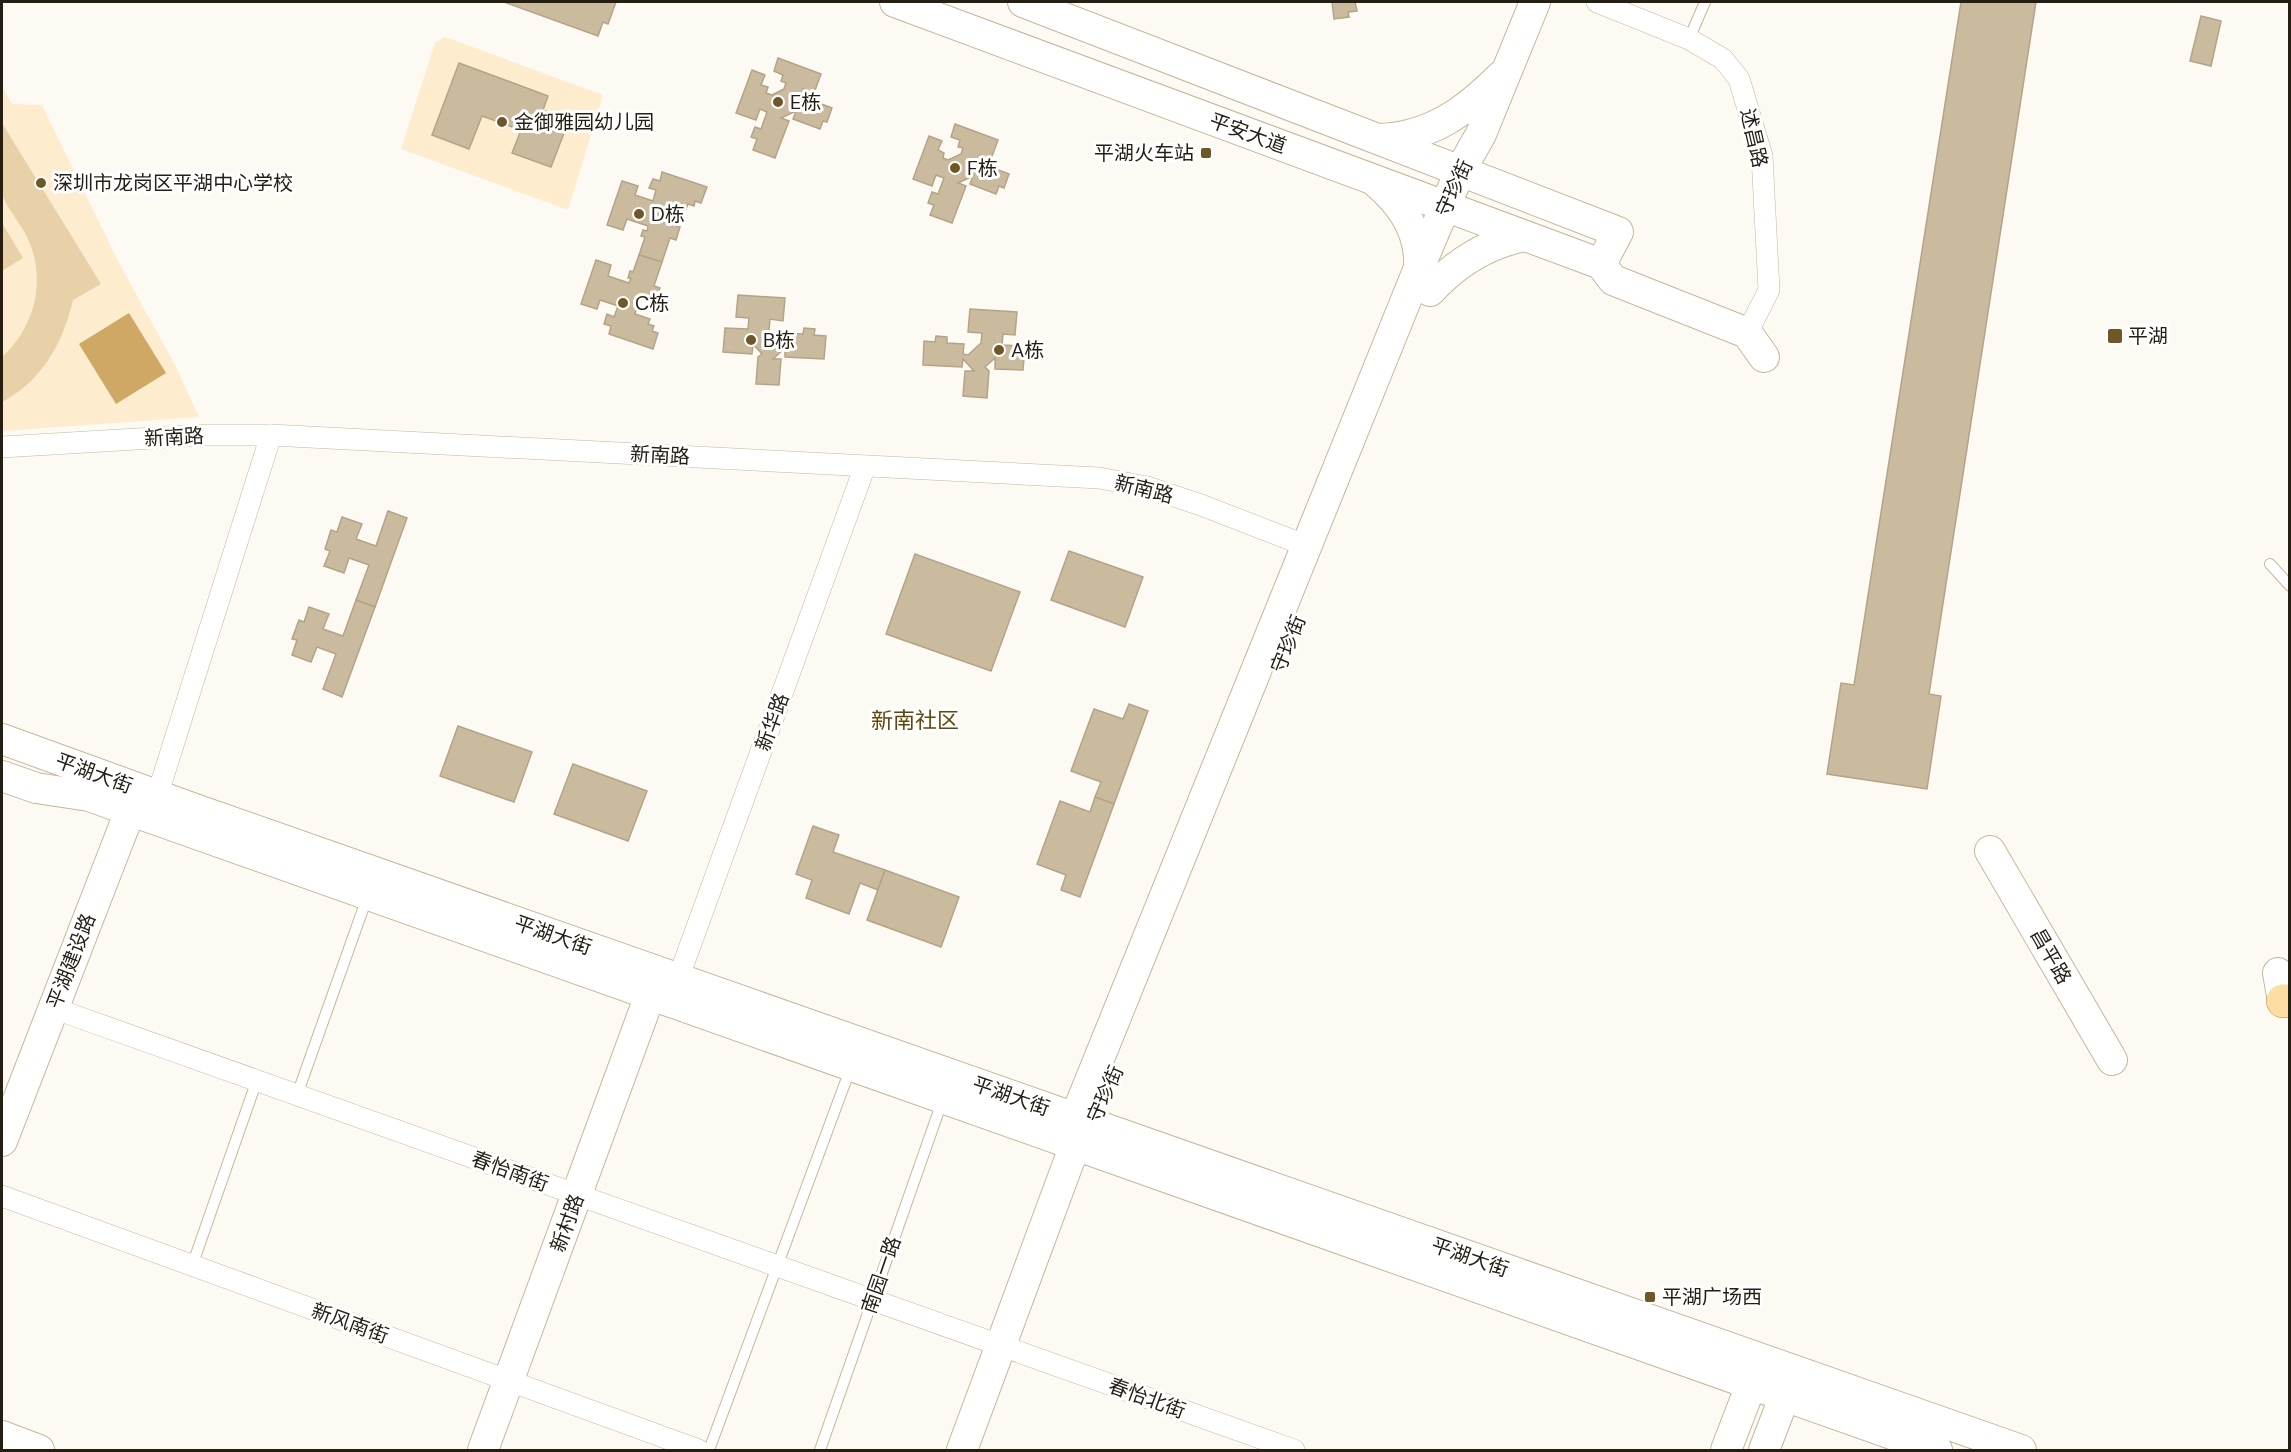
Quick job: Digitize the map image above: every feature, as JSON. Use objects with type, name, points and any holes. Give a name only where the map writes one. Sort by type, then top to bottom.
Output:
[{"type":"street","name":"平安大道","points":[[895,2],[1601,264],[1613,280],[1755,345]]},
{"type":"street","name":"平安大道","points":[[1023,2],[1618,232],[1601,264]]},
{"type":"street","name":"守珍街","points":[[1081,1130],[1468,174],[1481,134],[1535,2]]},
{"type":"street","name":"述昌路","points":[[1597,2],[1689,39],[1723,59],[1739,79],[1762,156],[1769,290],[1755,345]]},
{"type":"street","points":[[1378,139],[1403,138],[1424,131],[1452,117],[1483,94],[1508,69]]},
{"type":"street","points":[[1373,179],[1398,205],[1410,223],[1420,252],[1424,280],[1443,276],[1477,253],[1506,239],[1525,236]]},
{"type":"street","name":"守珍街","points":[[962,1450],[1081,1130],[1307,546],[1424,280]]},
{"type":"street","name":"新南路","points":[[2,447],[204,435],[272,435],[1099,478],[1138,485],[1201,505],[1307,546]]},
{"type":"street","points":[[130,811],[157,796],[272,435]]},
{"type":"street","name":"新华路","points":[[678,979],[865,466]]},
{"type":"street","name":"平湖大街","points":[[2,739],[157,796],[678,979],[1751,1384],[1789,1384],[1937,1450]]},
{"type":"street","name":"平湖大街","points":[[2,776],[36,788],[89,796],[943,1099],[1081,1130],[1789,1384],[2021,1450]]},
{"type":"street","name":"平湖建设路","points":[[2,1141],[130,811]]},
{"type":"street","name":"昌平路","points":[[1990,851],[2112,1060]]},
{"type":"street","name":"新村路","points":[[483,1450],[650,995]]},
{"type":"street","name":"春怡南街","points":[[53,1008],[1001,1346]]},
{"type":"street","name":"新风南街","points":[[2,1196],[699,1450]]},
{"type":"street","name":"春怡北街","points":[[1001,1346],[1294,1450]]},
{"type":"street","points":[[1726,1450],[1751,1384]]},
{"type":"street","points":[[1764,1450],[1789,1384]]},
{"type":"street","points":[[2,1436],[39,1450]]},
{"type":"lane","points":[[1689,39],[1705,2]]},
{"type":"lane","points":[[2270,564],[2289,586]]},
{"type":"lane","points":[[297,1095],[368,895]]},
{"type":"lane","points":[[709,1450],[852,1066]]},
{"type":"lane","points":[[192,1266],[257,1080]]},
{"type":"lane","name":"南园一路","points":[[820,1450],[943,1099]]},
{"type":"shaded area","name":"金御雅园幼儿园","points":[[445,37],[603,95],[568,210],[401,149],[435,43]]},
{"type":"shaded area","name":"深圳市龙岗区平湖中心学校","points":[[2,87],[12,104],[42,105],[118,261],[176,367],[199,417],[2,431]]},
{"type":"shaded area","points":[[2,123],[101,284],[73,300],[57,346],[49,359],[29,383],[2,402],[2,357],[13,346],[29,319],[34,305],[37,275],[30,244],[3,197]]},
{"type":"shaded area","points":[[2,223],[23,258],[2,271]]},
{"type":"shaded area","points":[[129,313],[166,373],[116,404],[79,344]]},
{"type":"building","points":[[504,2],[616,2],[608,24],[603,22],[598,36]]},
{"type":"building","points":[[1332,2],[1355,2],[1357,11],[1348,12],[1349,17],[1334,19]]},
{"type":"building","points":[[1961,2],[2036,2],[1929,694],[1941,696],[1927,789],[1827,774],[1841,683],[1854,685]]},
{"type":"building","points":[[2201,16],[2221,21],[2211,66],[2190,61]]},
{"type":"building","name":"E栋","points":[[778,58],[821,74],[814,93],[803,89],[800,96],[832,108],[827,122],[823,121],[820,129],[793,119],[796,111],[781,118],[789,121],[775,158],[753,150],[757,139],[751,137],[755,127],[761,129],[767,112],[760,109],[756,120],[736,113],[752,70],[765,75],[761,85],[768,87],[766,93],[772,95],[784,89],[786,83],[781,81],[783,75],[774,71]]},
{"type":"building","points":[[459,63],[548,96],[543,110],[569,120],[551,167],[512,153],[521,130],[482,116],[469,149],[432,135]]},
{"type":"building","name":"F栋","points":[[955,124],[998,140],[991,159],[980,155],[977,162],[1009,174],[1004,188],[999,186],[996,194],[970,184],[973,176],[958,183],[966,186],[952,223],[930,215],[934,205],[928,203],[932,192],[938,194],[944,178],[936,175],[932,186],[913,179],[929,136],[942,141],[938,150],[944,153],[943,158],[948,160],[961,154],[963,148],[958,147],[960,140],[951,137]]},
{"type":"building","name":"D栋","points":[[662,172],[707,187],[701,203],[695,201],[694,206],[688,204],[686,209],[671,204],[665,222],[680,227],[676,240],[670,238],[662,262],[639,255],[645,237],[641,236],[643,230],[647,231],[648,226],[627,219],[623,230],[607,225],[622,181],[638,186],[635,195],[653,201],[656,190],[649,188],[653,179],[660,181]]},
{"type":"building","name":"C栋","points":[[639,255],[662,262],[654,286],[660,288],[655,301],[640,296],[635,314],[650,319],[648,324],[654,326],[652,331],[658,333],[653,349],[609,334],[611,326],[604,324],[607,314],[614,317],[618,306],[600,300],[597,309],[581,304],[596,260],[611,265],[608,276],[629,283],[630,271],[633,272]]},
{"type":"building","name":"B栋","points":[[738,295],[785,298],[783,321],[770,319],[769,330],[781,343],[786,344],[786,333],[803,334],[804,328],[815,329],[814,335],[826,336],[824,359],[785,357],[785,348],[773,359],[781,359],[779,385],[756,384],[758,357],[762,354],[753,344],[752,354],[723,352],[725,328],[748,329],[749,318],[736,317]]},
{"type":"building","name":"A栋","points":[[970,309],[1017,312],[1015,335],[1003,334],[1002,345],[1025,346],[1023,370],[995,369],[995,358],[985,367],[989,371],[987,398],[963,396],[965,371],[974,371],[963,359],[962,367],[923,365],[924,341],[935,342],[936,336],[947,337],[947,343],[964,344],[963,354],[968,355],[981,343],[982,333],[968,332]]},
{"type":"building","points":[[388,511],[407,518],[375,607],[356,600],[369,565],[349,558],[344,573],[324,566],[330,551],[325,549],[331,530],[337,532],[342,517],[362,524],[356,539],[376,546]]},
{"type":"building","points":[[1069,551],[1143,577],[1125,627],[1051,600]]},
{"type":"building","points":[[915,554],[1020,592],[991,671],[886,634]]},
{"type":"building","points":[[356,600],[375,607],[342,697],[323,689],[336,654],[317,647],[311,662],[292,655],[297,640],[292,639],[299,620],[304,622],[309,607],[329,614],[323,629],[343,636]]},
{"type":"building","points":[[1129,704],[1148,711],[1114,804],[1095,797],[1101,782],[1071,771],[1094,709],[1123,719]]},
{"type":"building","points":[[458,726],[532,752],[514,802],[440,776]]},
{"type":"building","points":[[573,764],[647,791],[628,841],[554,814]]},
{"type":"building","points":[[1095,797],[1114,804],[1080,897],[1061,890],[1066,875],[1037,864],[1060,801],[1090,812]]},
{"type":"building","points":[[813,826],[839,835],[833,852],[885,870],[878,890],[860,883],[849,914],[806,898],[812,880],[796,874]]},
{"type":"building","points":[[885,870],[959,897],[941,947],[867,920]]},
{"type":"place","name":"E栋","points":[[778,102]]},
{"type":"place","name":"金御雅园幼儿园","points":[[502,122]]},
{"type":"place","name":"平湖火车站","points":[[1206,153]]},
{"type":"place","name":"F栋","points":[[955,168]]},
{"type":"place","name":"深圳市龙岗区平湖中心学校","points":[[41,183]]},
{"type":"place","name":"D栋","points":[[639,214]]},
{"type":"place","name":"C栋","points":[[623,303]]},
{"type":"place","name":"平湖","points":[[2115,336]]},
{"type":"place","name":"B栋","points":[[751,340]]},
{"type":"place","name":"A栋","points":[[999,350]]},
{"type":"place","name":"平湖广场西","points":[[1650,1297]]},
{"type":"district","name":"新南社区","points":[[915,720]]}]
